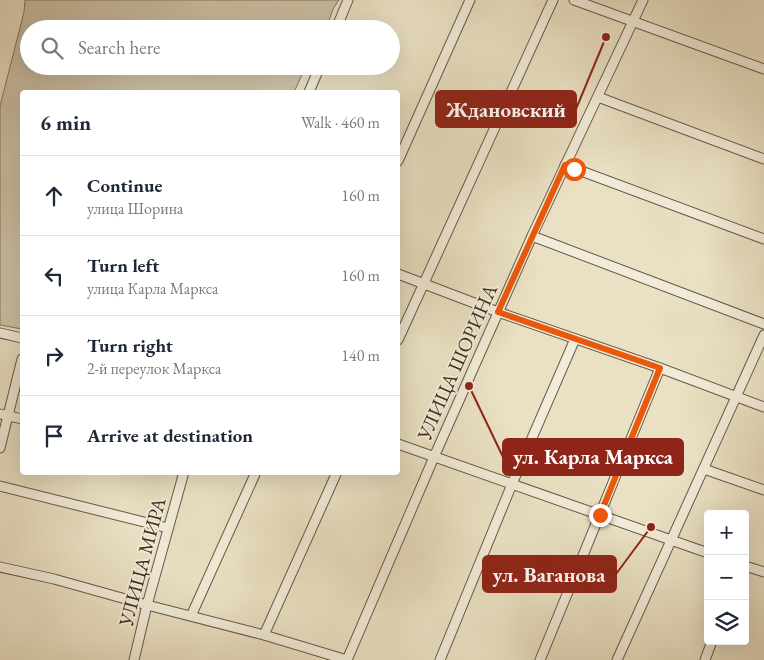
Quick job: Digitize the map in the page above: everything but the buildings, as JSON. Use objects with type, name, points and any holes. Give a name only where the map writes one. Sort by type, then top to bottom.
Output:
[{"type":"street","points":[[340,20],[348,0]]},
{"type":"street","points":[[400,157],[470,0]]},
{"type":"street","points":[[400,336],[553,0]]},
{"type":"street","points":[[574,0],[764,69]]},
{"type":"street","name":"УЛИЦА ШОРИНА","points":[[347,660],[532,236],[643,0]]},
{"type":"street","points":[[310,90],[316,75]]},
{"type":"street","points":[[598,97],[764,159]]},
{"type":"street","points":[[565,165],[764,240]]},
{"type":"street","points":[[532,236],[764,324]]},
{"type":"street","points":[[400,275],[498,312],[660,368],[764,407]]},
{"type":"street","points":[[0,333],[20,338]]},
{"type":"street","points":[[617,660],[764,335]]},
{"type":"street","points":[[440,660],[512,484],[575,339]]},
{"type":"street","points":[[0,448],[4,415],[20,365]]},
{"type":"street","points":[[540,660],[660,368]]},
{"type":"street","points":[[4,415],[20,419]]},
{"type":"street","points":[[400,445],[704,552]]},
{"type":"street","points":[[704,469],[764,490]]},
{"type":"street","name":"УЛИЦА МИРА","points":[[134,660],[147,605],[183,475]]},
{"type":"street","points":[[191,616],[255,475]]},
{"type":"street","points":[[264,635],[336,475]]},
{"type":"street","points":[[0,486],[168,528]]},
{"type":"street","points":[[0,567],[54,579],[264,635],[347,660]]},
{"type":"street","points":[[749,567],[764,572]]},
{"type":"street","points":[[705,660],[711,645]]},
{"type":"shaded area","points":[[25,0],[339,0],[329,20],[22,20]]},
{"type":"shaded area","points":[[20,28],[20,75],[302,75],[295,90],[20,90],[20,329],[0,325],[0,106]]},
{"type":"place","name":"Ждановский","points":[[606,37]]},
{"type":"place","name":"ул. Карла Маркса","points":[[469,386]]},
{"type":"place","name":"ул. Ваганова","points":[[651,527]]},
{"type":"route","points":[[574,169],[565,165],[498,312],[660,368],[600,515]]}]
